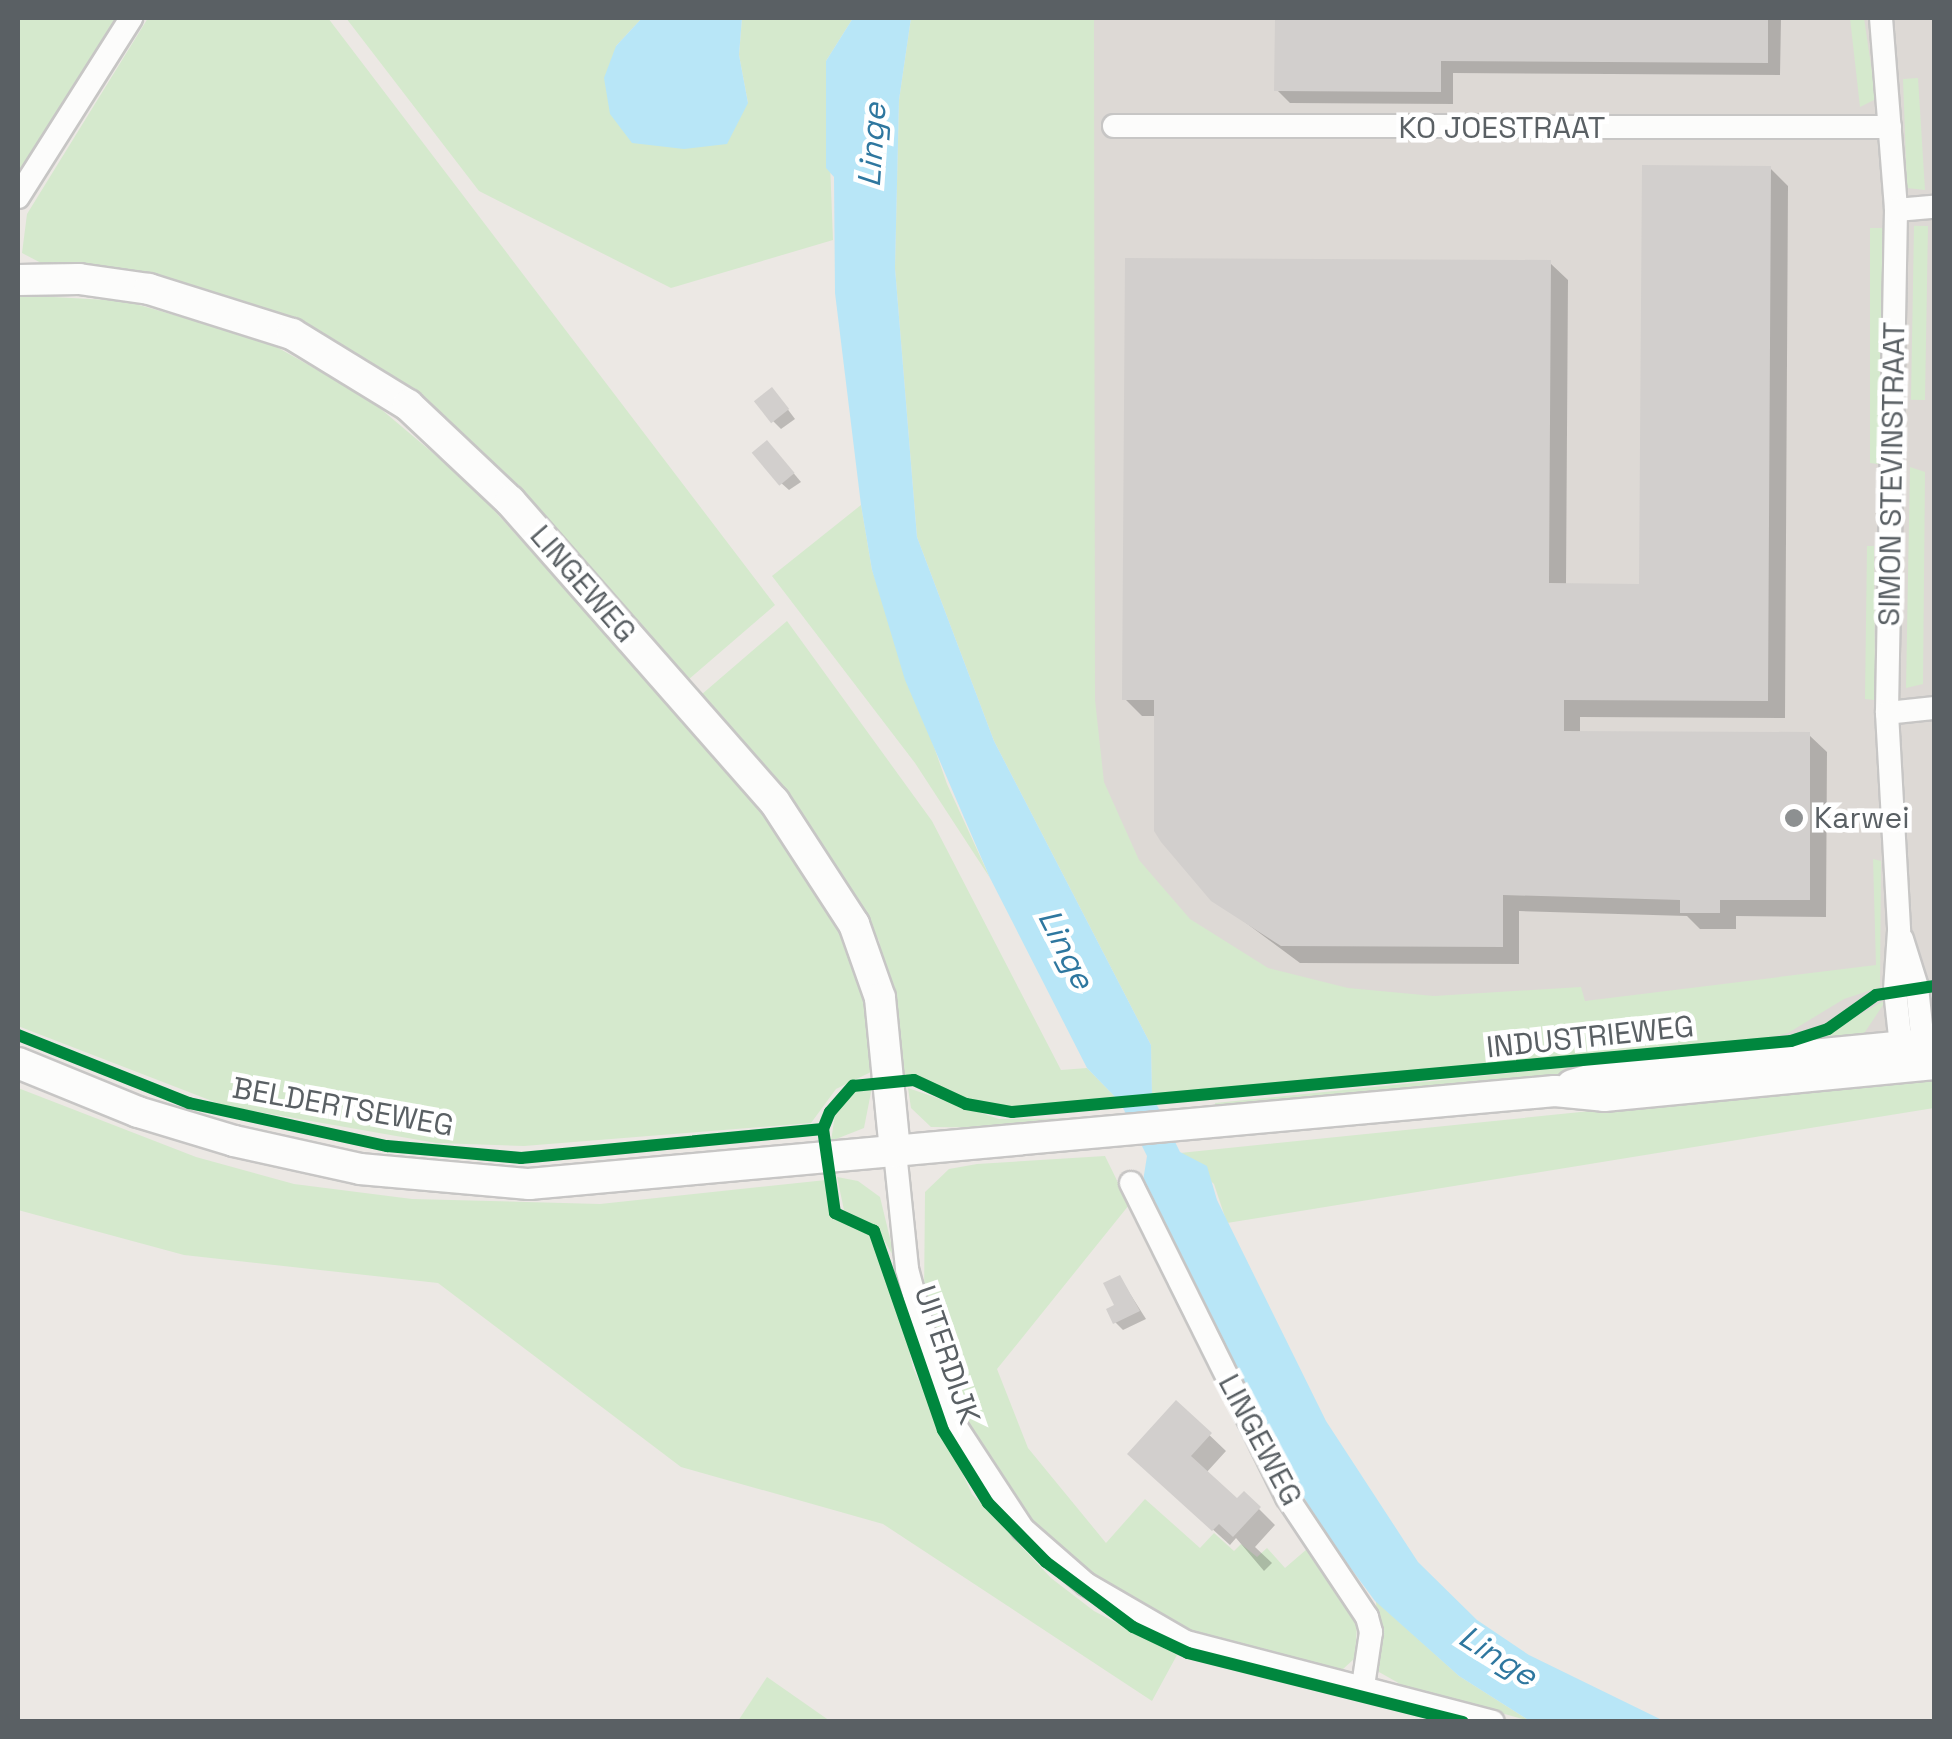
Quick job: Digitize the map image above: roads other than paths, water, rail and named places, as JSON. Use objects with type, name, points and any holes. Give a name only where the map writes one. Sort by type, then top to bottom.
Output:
[{"type":"main road","name":"LINGEWEG","points":[[18,280],[79,279],[149,288],[292,334],[397,396],[510,501],[774,801],[854,924],[880,998],[895,1152]]},
{"type":"main road","name":"INDUSTRIEWEG","points":[[895,1152],[1555,1091],[1604,1096],[1922,1052]]},
{"type":"main road","name":"BELDERTSEWEG","points":[[18,1063],[138,1112],[234,1141],[435,1179],[529,1184],[895,1152]]},
{"type":"street","points":[[18,197],[132,18]]},
{"type":"street","name":"SIMON STEVINSTRAAT","points":[[1881,18],[1896,210],[1886,713],[1898,931],[1912,963],[1922,1052]]},
{"type":"street","name":"KO JOESTRAAT","points":[[1114,126],[1890,127]]},
{"type":"street","points":[[1896,210],[1934,207]]},
{"type":"street","points":[[1886,713],[1934,708]]},
{"type":"street","name":"UITERDIJK","points":[[895,1152],[907,1270],[945,1410],[1023,1529],[1086,1584],[1186,1642],[1493,1722]]},
{"type":"street","name":"LINGEWEG","points":[[1130,1183],[1287,1496],[1367,1617],[1371,1632],[1363,1686]]},
{"type":"water","points":[[642,18],[742,18],[739,55],[748,103],[727,144],[684,149],[632,143],[610,114],[604,78],[616,46]]},
{"type":"water","name":"Linge","points":[[853,18],[911,18],[899,100],[895,268],[917,537],[994,741],[1151,1045],[1152,1095],[1180,1152],[1207,1166],[1217,1200],[1326,1421],[1418,1562],[1477,1620],[1529,1655],[1664,1721],[1530,1721],[1459,1676],[1375,1601],[1326,1535],[1265,1431],[1143,1181],[1147,1156],[1120,1102],[1087,1068],[990,878],[905,680],[872,570],[861,505],[835,293],[834,177],[826,168],[826,61]]},
{"type":"place","name":"Karwei","points":[[1794,818]]}]
